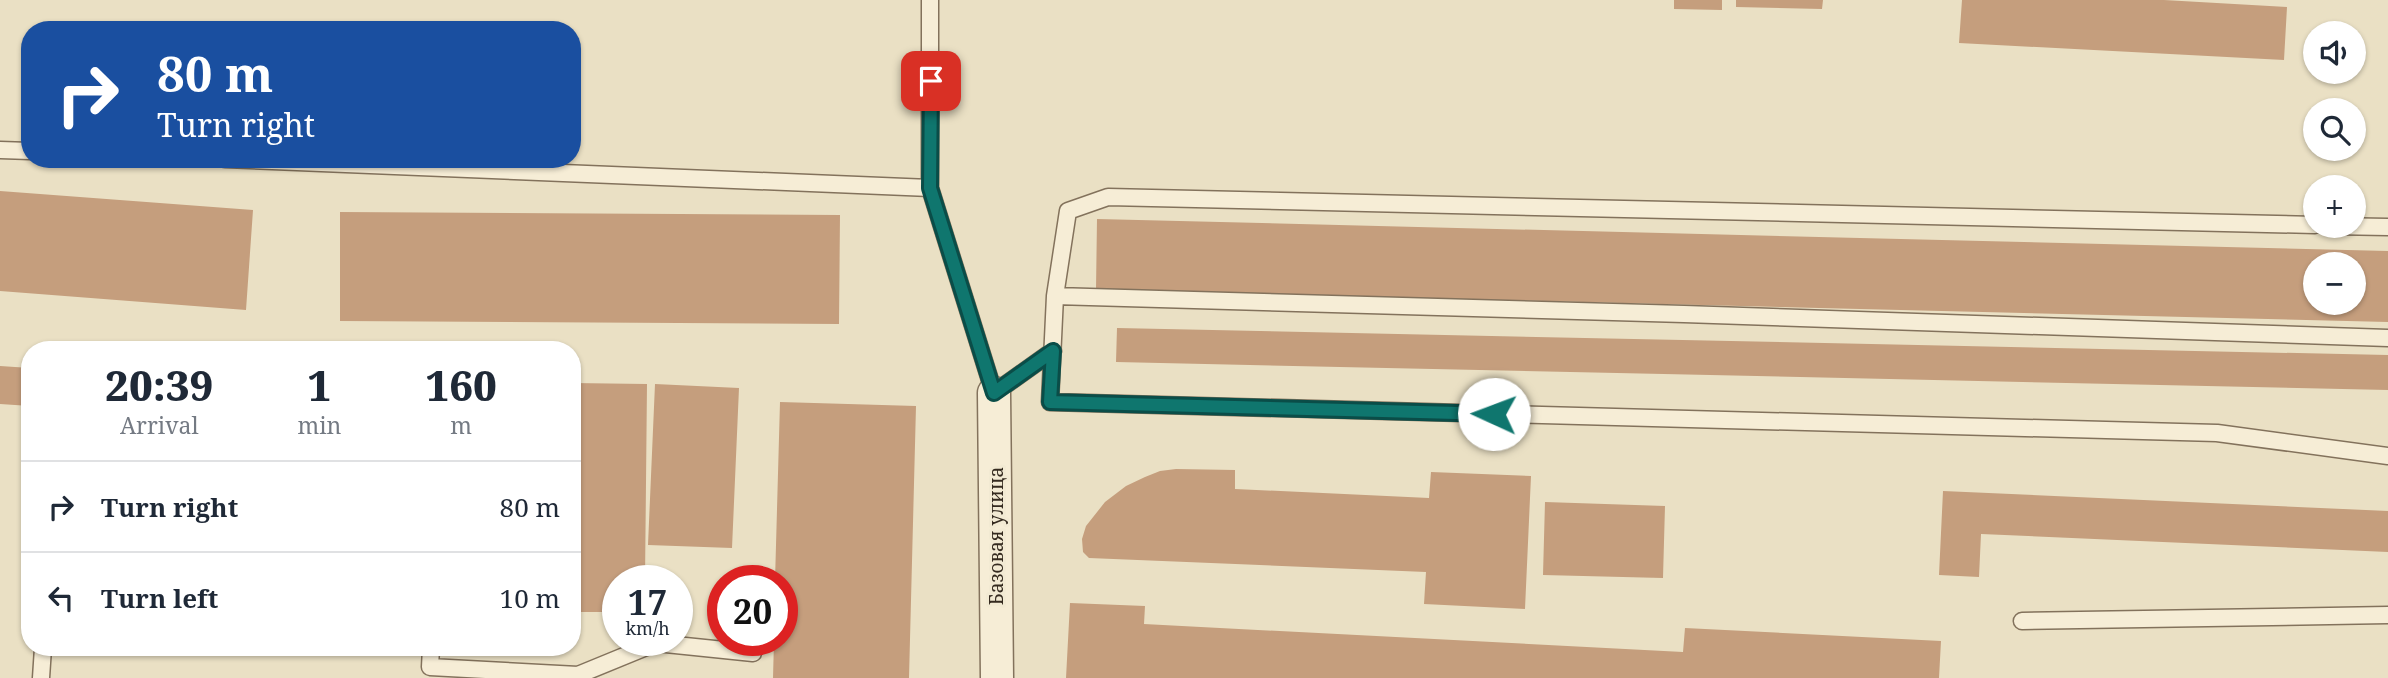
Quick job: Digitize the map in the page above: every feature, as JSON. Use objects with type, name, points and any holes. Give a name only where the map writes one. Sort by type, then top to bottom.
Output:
[{"type":"street","name":"Базовая улица","points":[[994,393],[997,678]]},
{"type":"lane","points":[[930,0],[930,188],[994,393],[1053,351]]},
{"type":"lane","points":[[0,150],[21,151]]},
{"type":"lane","points":[[444,168],[930,188]]},
{"type":"lane","points":[[2303,225],[1108,197],[1068,211],[1055,296],[1050,402],[2217,433],[2388,456]]},
{"type":"lane","points":[[2366,227],[2388,227]]},
{"type":"lane","points":[[1055,296],[2388,338]]},
{"type":"lane","points":[[2022,621],[2388,615]]},
{"type":"lane","points":[[431,656],[430,667],[578,676],[656,643],[707,648]]},
{"type":"lane","points":[[41,678],[42,656]]},
{"type":"building","points":[[1674,0],[1722,0],[1722,10],[1674,9]]},
{"type":"building","points":[[1736,0],[1823,0],[1822,9],[1736,7]]},
{"type":"building","points":[[1962,0],[2164,0],[2287,7],[2284,60],[1959,43]]},
{"type":"building","points":[[0,191],[253,210],[246,310],[0,291]]},
{"type":"building","points":[[340,212],[840,215],[839,324],[340,321]]},
{"type":"building","points":[[1097,219],[2388,251],[2388,322],[1096,290]]},
{"type":"building","points":[[1117,328],[2388,355],[2388,390],[1116,362]]},
{"type":"building","points":[[0,366],[21,367],[21,405],[0,404]]},
{"type":"building","points":[[581,383],[647,384],[645,565],[602,565],[602,612],[581,612]]},
{"type":"building","points":[[655,384],[739,388],[732,548],[648,545]]},
{"type":"building","points":[[780,402],[916,406],[909,678],[773,678],[774,656],[798,656],[798,565],[775,565]]},
{"type":"building","points":[[1176,469],[1235,470],[1235,489],[1429,498],[1431,472],[1531,476],[1525,609],[1424,604],[1426,572],[1089,558],[1083,552],[1082,539],[1086,526],[1105,502],[1126,486],[1145,477]]},
{"type":"building","points":[[1943,491],[2388,511],[2388,552],[1981,534],[1979,577],[1939,575]]},
{"type":"building","points":[[1545,502],[1665,506],[1663,578],[1543,575]]},
{"type":"building","points":[[1070,603],[1145,606],[1144,624],[1683,652],[1685,628],[1941,641],[1939,678],[1066,678]]},
{"type":"route","points":[[931,81],[930,188],[994,393],[1053,351],[1050,402],[1494,414]]}]
